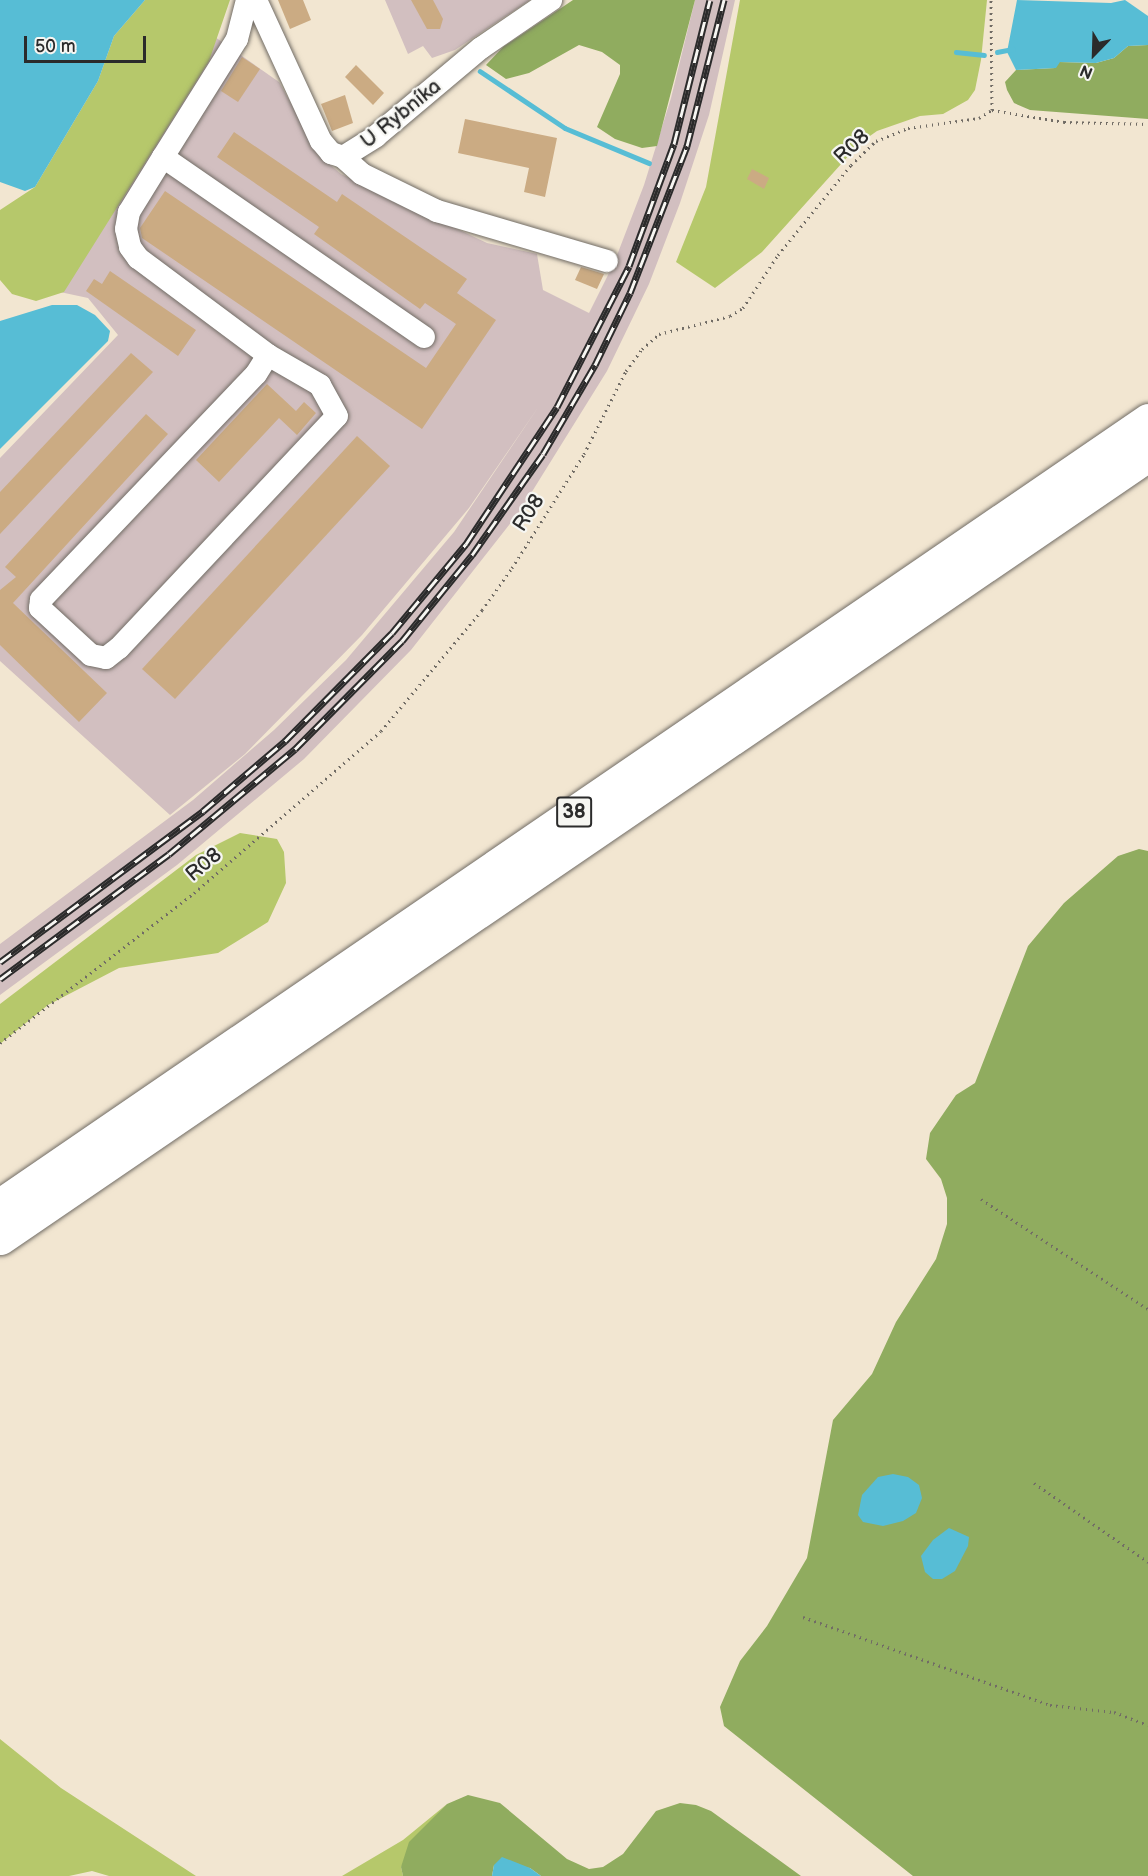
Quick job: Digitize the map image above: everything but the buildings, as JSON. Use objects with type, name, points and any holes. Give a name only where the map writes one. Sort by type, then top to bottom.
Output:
[{"type":"highway","name":"38","points":[[0,1205],[1148,420]]},
{"type":"highway","name":"38","points":[[0,1238],[1148,455]]},
{"type":"street","points":[[247,0],[237,39],[129,212],[126,229],[130,247],[138,258],[268,355],[320,385],[337,416],[119,648],[106,658],[91,655],[40,608],[41,600],[256,374],[268,355]]},
{"type":"street","name":"U Rybníka","points":[[256,0],[321,141],[332,153],[344,157],[376,136],[482,48],[549,1]]},
{"type":"street","points":[[163,157],[424,337]]},
{"type":"street","points":[[344,157],[362,174],[437,211],[607,261]]},
{"type":"path","points":[[991,0],[992,110],[1064,122],[1148,124]]},
{"type":"path","name":"R08","points":[[0,1043],[194,893],[381,730],[482,610],[512,568],[584,454],[626,371],[642,349],[659,334],[730,316],[743,308],[778,255],[851,165],[876,141],[908,128],[966,122],[992,110]]},
{"type":"path","points":[[981,1199],[1148,1309]]},
{"type":"path","points":[[1034,1483],[1148,1562]]},
{"type":"path","points":[[803,1617],[1050,1705],[1114,1712],[1148,1725]]},
{"type":"shaded area","points":[[385,0],[530,0],[455,50],[432,58],[423,46],[408,54]]},
{"type":"shaded area","points":[[695,0],[735,0],[709,115],[680,203],[649,284],[607,371],[520,511],[411,650],[304,759],[177,865],[0,995],[0,944],[193,800],[274,730],[346,660],[454,532],[539,406],[469,508],[362,635],[245,754],[170,815],[0,661],[0,458],[118,335],[88,298],[46,289],[215,37],[279,82],[321,157],[341,174],[487,243],[537,254],[543,290],[589,313],[614,263],[644,185],[671,98]]},
{"type":"green space","points":[[145,0],[230,0],[209,61],[64,292],[36,301],[12,294],[0,280],[0,210],[35,187],[98,81],[114,36]]},
{"type":"green space","points":[[573,0],[695,0],[657,146],[642,148],[615,139],[597,127],[620,74],[620,65],[602,52],[579,45],[529,73],[506,79],[486,65],[503,47]]},
{"type":"green space","points":[[740,0],[987,0],[981,60],[975,90],[968,100],[943,114],[920,116],[877,131],[860,143],[762,252],[715,288],[676,262],[706,187]]},
{"type":"green space","points":[[1148,45],[1148,119],[1030,110],[1014,103],[1007,90],[1005,82],[1016,70],[1055,68],[1059,62],[1096,63],[1114,58],[1128,46]]},
{"type":"green space","points":[[240,833],[277,839],[284,852],[286,883],[268,922],[218,953],[119,968],[48,1005],[0,1044],[0,1004],[196,855]]},
{"type":"green space","points":[[1139,849],[1148,851],[1148,1876],[913,1876],[724,1726],[720,1707],[740,1661],[767,1626],[807,1558],[833,1420],[872,1374],[896,1322],[936,1259],[947,1224],[947,1198],[941,1179],[926,1159],[930,1133],[956,1095],[975,1083],[1028,946],[1064,903],[1118,856]]},
{"type":"green space","points":[[0,1739],[61,1788],[196,1876],[109,1876],[92,1871],[69,1876],[0,1876]]},
{"type":"green space","points":[[468,1795],[500,1803],[567,1859],[589,1869],[603,1867],[623,1854],[656,1811],[680,1803],[696,1805],[711,1811],[801,1876],[541,1876],[530,1868],[494,1865],[492,1876],[403,1876],[401,1867],[409,1842],[447,1804]]},
{"type":"green space","points":[[447,1804],[432,1820],[401,1867],[403,1876],[342,1876],[403,1840]]},
{"type":"water","points":[[0,0],[145,0],[114,36],[98,81],[35,187],[25,191],[0,182]]},
{"type":"water","points":[[1017,0],[1111,3],[1125,0],[1148,16],[1148,45],[1128,46],[1114,58],[1096,63],[1060,62],[1056,68],[1016,70],[1007,52]]},
{"type":"water","points":[[52,305],[77,305],[95,315],[110,331],[108,341],[0,449],[0,321]]},
{"type":"water","points":[[893,1474],[908,1477],[919,1485],[922,1498],[916,1513],[903,1521],[883,1526],[863,1522],[858,1515],[862,1495],[878,1477]]},
{"type":"water","points":[[949,1528],[969,1537],[968,1546],[955,1571],[942,1579],[933,1579],[925,1572],[921,1556],[933,1540]]},
{"type":"water","points":[[502,1857],[530,1868],[541,1876],[492,1876],[494,1865]]},
{"type":"waterway","points":[[997,52],[1013,49]]},
{"type":"waterway","points":[[956,52],[984,55]]},
{"type":"waterway","points":[[480,71],[565,128],[649,163]]},
{"type":"railway","points":[[0,962],[203,811],[285,741],[392,633],[466,544],[557,407],[629,266],[674,144],[710,0]]},
{"type":"railway","points":[[0,979],[169,854],[295,749],[402,641],[472,555],[543,454],[595,365],[630,293],[687,146],[724,0]]}]
